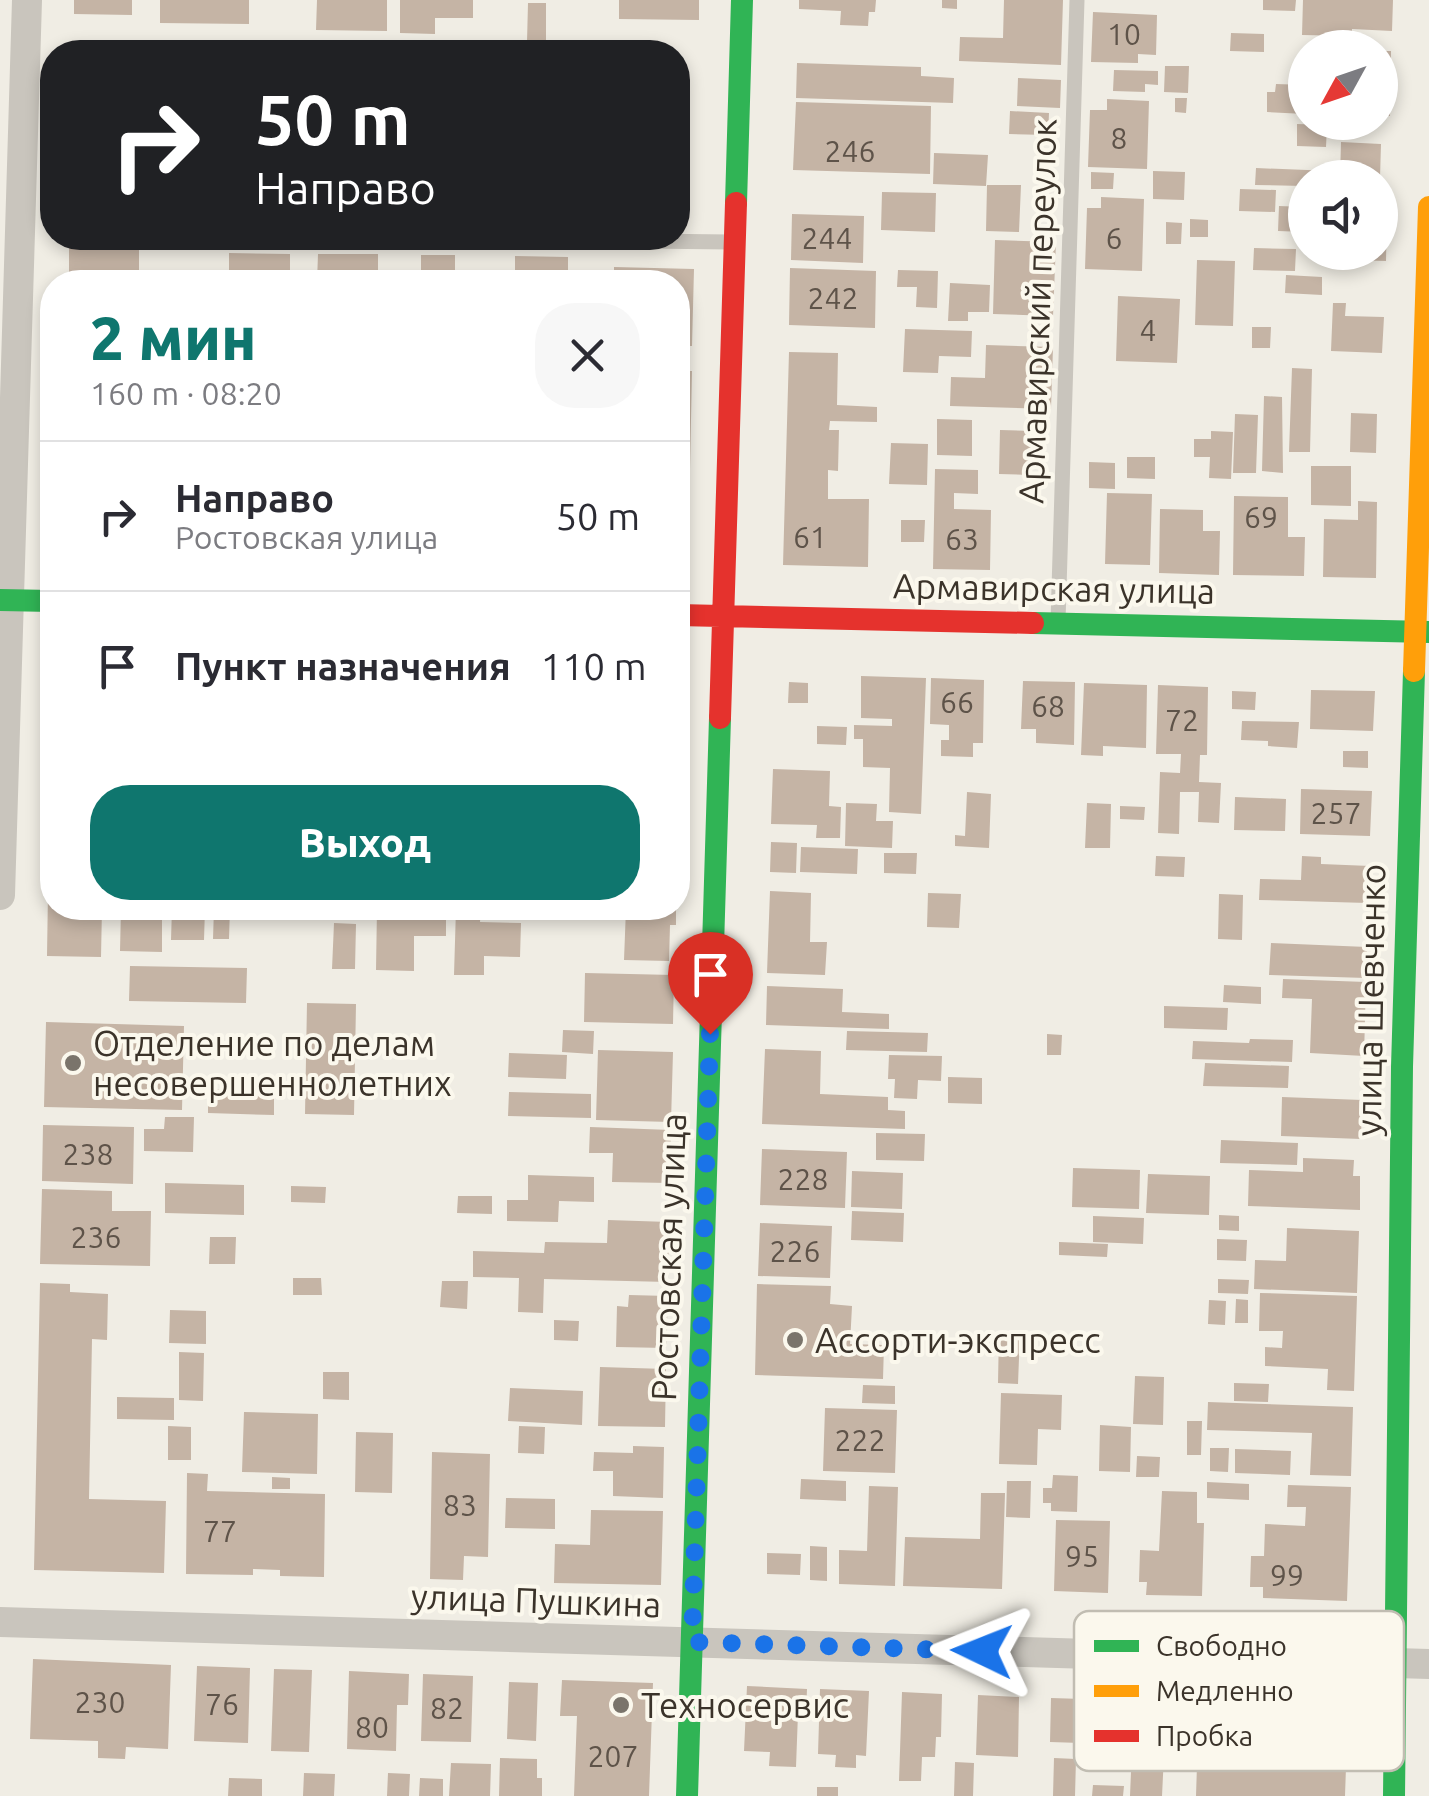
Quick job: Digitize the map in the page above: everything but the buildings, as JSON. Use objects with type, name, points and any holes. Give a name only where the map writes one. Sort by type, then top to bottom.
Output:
[{"type":"street","points":[[0,895],[4,600],[28,0]]},
{"type":"street","name":"Ростовская улица","points":[[687,1796],[742,0]]},
{"type":"street","name":"улица Шевченко","points":[[1399,1611],[1429,207]]},
{"type":"street","points":[[4,600],[40,601]]},
{"type":"street","name":"Армавирская улица","points":[[690,615],[1422,632]]},
{"type":"street","name":"улица Пушкина","points":[[0,1622],[1074,1653]]},
{"type":"street","name":"улица Пушкина","points":[[1404,1663],[1429,1664]]},
{"type":"street","name":"улица Шевченко","points":[[1394,1796],[1395,1771]]},
{"type":"lane","name":"Армавирский переулок","points":[[1058,624],[1077,0]]},
{"type":"lane","points":[[690,242],[735,242]]},
{"type":"traffic: fast","points":[[736,203],[742,0]]},
{"type":"traffic: fast","points":[[0,600],[40,601]]},
{"type":"traffic: fast","points":[[1033,623],[1429,632]]},
{"type":"traffic: fast","points":[[1396,1611],[1402,1067],[1414,671]]},
{"type":"traffic: fast","points":[[687,1796],[720,718]]},
{"type":"traffic: fast","points":[[1394,1771],[1394,1796]]},
{"type":"traffic: slow","points":[[1414,671],[1429,207]]},
{"type":"traffic: jam","points":[[720,718],[736,203]]},
{"type":"traffic: jam","points":[[690,615],[1033,623]]},
{"type":"place","name":"Отделение по делам несовершеннолетних","points":[[73,1063]]},
{"type":"place","name":"Ассорти-экспресс","points":[[795,1340]]},
{"type":"place","name":"Техносервис","points":[[621,1705]]},
{"type":"route","points":[[710,1034],[692,1642],[982,1651]]}]
